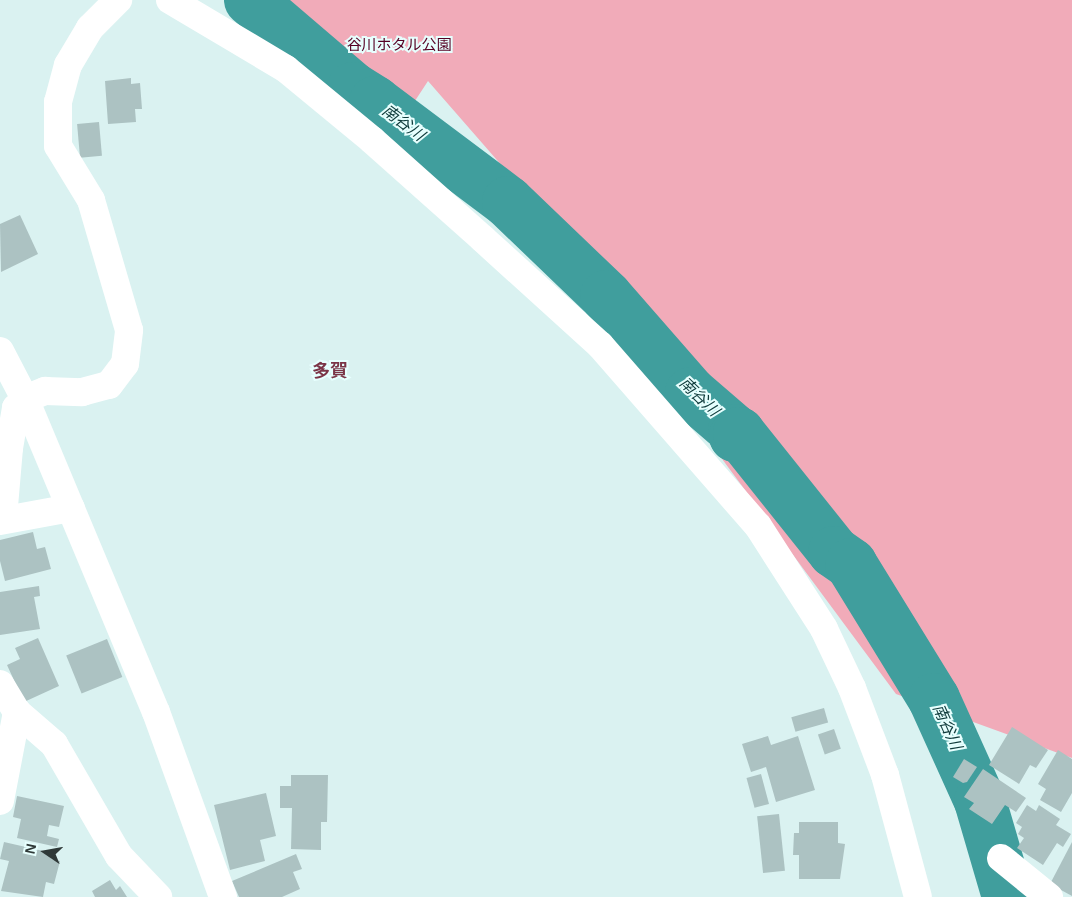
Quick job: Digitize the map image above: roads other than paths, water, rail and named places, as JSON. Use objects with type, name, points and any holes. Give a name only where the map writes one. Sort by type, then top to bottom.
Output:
[{"type":"street","points":[[71,508],[1,520],[16,408],[25,399],[45,391],[82,392],[109,385],[125,364],[129,330],[91,200],[58,146],[58,102],[68,65],[90,28],[118,0]]},
{"type":"street","points":[[170,0],[286,69],[454,212],[600,345],[758,526],[824,629],[852,688],[885,775],[918,897]]},
{"type":"street","points":[[0,351],[25,399],[156,712],[223,897]]},
{"type":"street","points":[[0,684],[17,712],[54,744],[119,856],[158,897]]},
{"type":"street","points":[[0,801],[17,712]]},
{"type":"street","points":[[1001,858],[1049,897]]},
{"type":"waterway","name":"南谷川","points":[[250,0],[353,88],[375,102],[508,202],[606,296],[691,393],[734,430],[735,436],[739,433],[834,552],[851,564],[934,699],[980,801],[1008,897]]},
{"type":"district","name":"多賀","points":[[330,371]]},
{"type":"park label","name":"谷川ホタル公園","points":[[399,45]]}]
